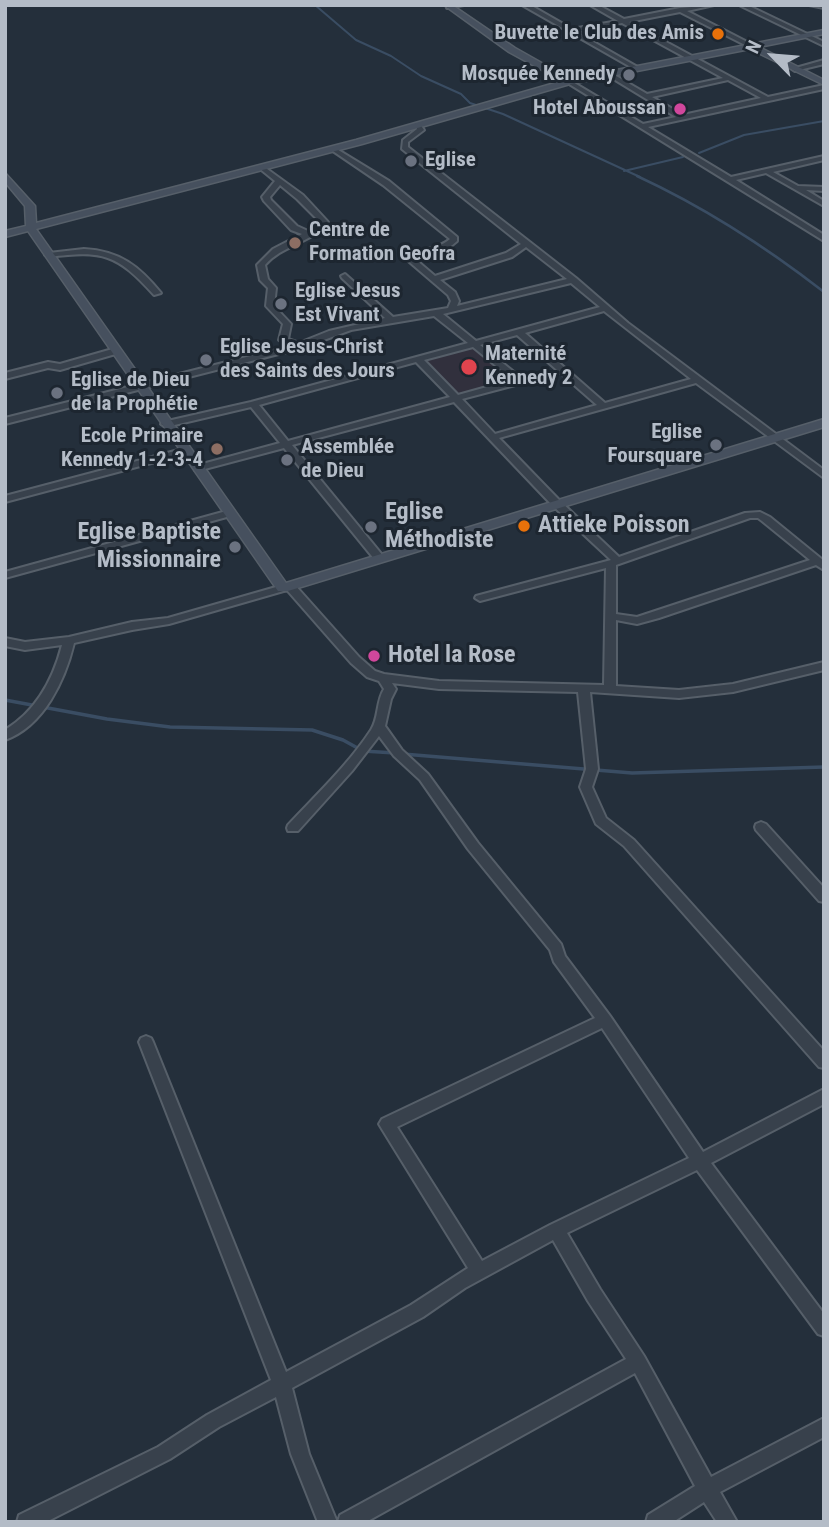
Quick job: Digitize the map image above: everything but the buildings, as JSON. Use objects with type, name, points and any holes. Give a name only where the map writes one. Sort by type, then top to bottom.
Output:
[{"type":"street","points":[[448,6],[461,5]]},
{"type":"street","points":[[525,5],[638,69]]},
{"type":"street","points":[[593,5],[767,99]]},
{"type":"street","points":[[670,5],[824,85]]},
{"type":"street","points":[[571,31],[711,5]]},
{"type":"street","points":[[742,5],[824,44]]},
{"type":"street","points":[[812,5],[824,6]]},
{"type":"street","points":[[448,6],[512,50],[730,179],[824,239]]},
{"type":"street","points":[[5,234],[333,149],[569,82],[824,32]]},
{"type":"street","points":[[795,69],[824,62]]},
{"type":"street","points":[[609,74],[681,117]]},
{"type":"street","points":[[646,96],[729,78]]},
{"type":"street","points":[[642,126],[824,85]]},
{"type":"street","points":[[418,125],[421,130],[405,141],[404,148],[606,308],[824,475]]},
{"type":"street","points":[[333,149],[386,183],[454,239],[437,250],[415,254],[410,259],[455,297],[452,309]]},
{"type":"street","points":[[730,179],[824,158]]},
{"type":"street","points":[[261,167],[322,218],[324,225],[273,251],[261,265],[261,271],[272,288],[270,306],[287,324],[283,340],[299,346]]},
{"type":"street","points":[[767,171],[824,204]]},
{"type":"street","points":[[5,176],[30,206],[31,228],[49,256],[230,513],[286,587],[371,674],[439,685],[610,689],[641,693],[704,692],[824,666]]},
{"type":"street","points":[[279,181],[265,197],[294,228],[308,233]]},
{"type":"street","points":[[796,188],[824,189]]},
{"type":"street","points":[[434,279],[509,255],[526,244]]},
{"type":"street","points":[[49,256],[78,251],[109,254],[130,263],[157,293]]},
{"type":"street","points":[[345,276],[390,318]]},
{"type":"street","points":[[5,421],[299,346],[324,335],[390,318],[436,313],[573,280]]},
{"type":"street","points":[[166,424],[253,404],[606,308]]},
{"type":"street","points":[[198,468],[517,380],[436,313]]},
{"type":"street","points":[[519,332],[604,406]]},
{"type":"street","points":[[5,376],[48,365],[60,367],[116,351]]},
{"type":"street","points":[[418,359],[614,562],[610,689]]},
{"type":"street","points":[[493,437],[699,379]]},
{"type":"street","points":[[253,404],[379,558]]},
{"type":"street","points":[[5,642],[25,646],[69,641],[132,626],[169,621],[824,422]]},
{"type":"street","points":[[5,499],[186,451]]},
{"type":"street","points":[[5,575],[230,513]]},
{"type":"street","points":[[480,598],[614,562],[750,515],[760,515],[821,564]]},
{"type":"street","points":[[611,616],[637,621],[821,564]]},
{"type":"street","points":[[5,736],[46,702],[63,664],[69,641]]},
{"type":"street","points":[[293,828],[363,751],[379,726],[385,696],[390,689],[383,678]]},
{"type":"street","points":[[584,690],[592,769],[586,787],[601,821],[629,843],[824,1062]]},
{"type":"street","points":[[379,726],[398,754],[424,777],[473,846],[556,948],[559,958],[606,1020],[700,1161],[824,1328]]},
{"type":"street","points":[[761,827],[824,897]]},
{"type":"street","points":[[479,1271],[387,1124],[606,1020]]},
{"type":"street","points":[[146,1042],[282,1385],[300,1454],[328,1522]]},
{"type":"street","points":[[26,1522],[164,1452],[213,1421],[417,1311],[479,1271],[556,1230],[821,1102]]},
{"type":"street","points":[[556,1230],[638,1362],[707,1489],[728,1522]]},
{"type":"street","points":[[348,1522],[638,1362]]},
{"type":"street","points":[[655,1522],[707,1489],[824,1427]]},
{"type":"shaded area","name":"Maternité Kennedy 2","points":[[476,345],[518,380],[456,395],[424,358]]},
{"type":"waterway","points":[[315,5],[356,40],[391,56],[421,76],[461,94],[470,103],[503,114],[626,171]]},
{"type":"waterway","points":[[699,153],[744,135],[824,121]]},
{"type":"waterway","points":[[626,171],[683,157]]},
{"type":"waterway","points":[[626,171],[640,177]]},
{"type":"waterway","points":[[637,176],[734,229],[824,292]]},
{"type":"waterway","points":[[5,700],[107,719],[170,727],[312,730],[343,740],[363,751],[395,753]]},
{"type":"waterway","points":[[403,754],[632,773],[824,767]]},
{"type":"place","name":"Buvette le Club des Amis","points":[[718,34]]},
{"type":"place","name":"Mosquée Kennedy","points":[[629,75]]},
{"type":"place","name":"Hotel Aboussan","points":[[680,109]]},
{"type":"place","name":"Eglise","points":[[411,161]]},
{"type":"place","name":"Centre de Formation Geofra","points":[[295,243]]},
{"type":"place","name":"Eglise Jesus Est Vivant","points":[[281,304]]},
{"type":"place","name":"Eglise Jesus-Christ des Saints des Jours","points":[[206,360]]},
{"type":"place","name":"Maternité Kennedy 2","points":[[469,367]]},
{"type":"place","name":"Eglise de Dieu de la Prophétie","points":[[57,393]]},
{"type":"place","name":"Eglise Foursquare","points":[[716,445]]},
{"type":"place","name":"Ecole Primaire Kennedy 1-2-3-4","points":[[217,449]]},
{"type":"place","name":"Assemblée de Dieu","points":[[287,460]]},
{"type":"place","name":"Attieke Poisson","points":[[524,526]]},
{"type":"place","name":"Eglise Méthodiste","points":[[371,527]]},
{"type":"place","name":"Eglise Baptiste Missionnaire","points":[[235,547]]},
{"type":"place","name":"Hotel la Rose","points":[[374,656]]}]
